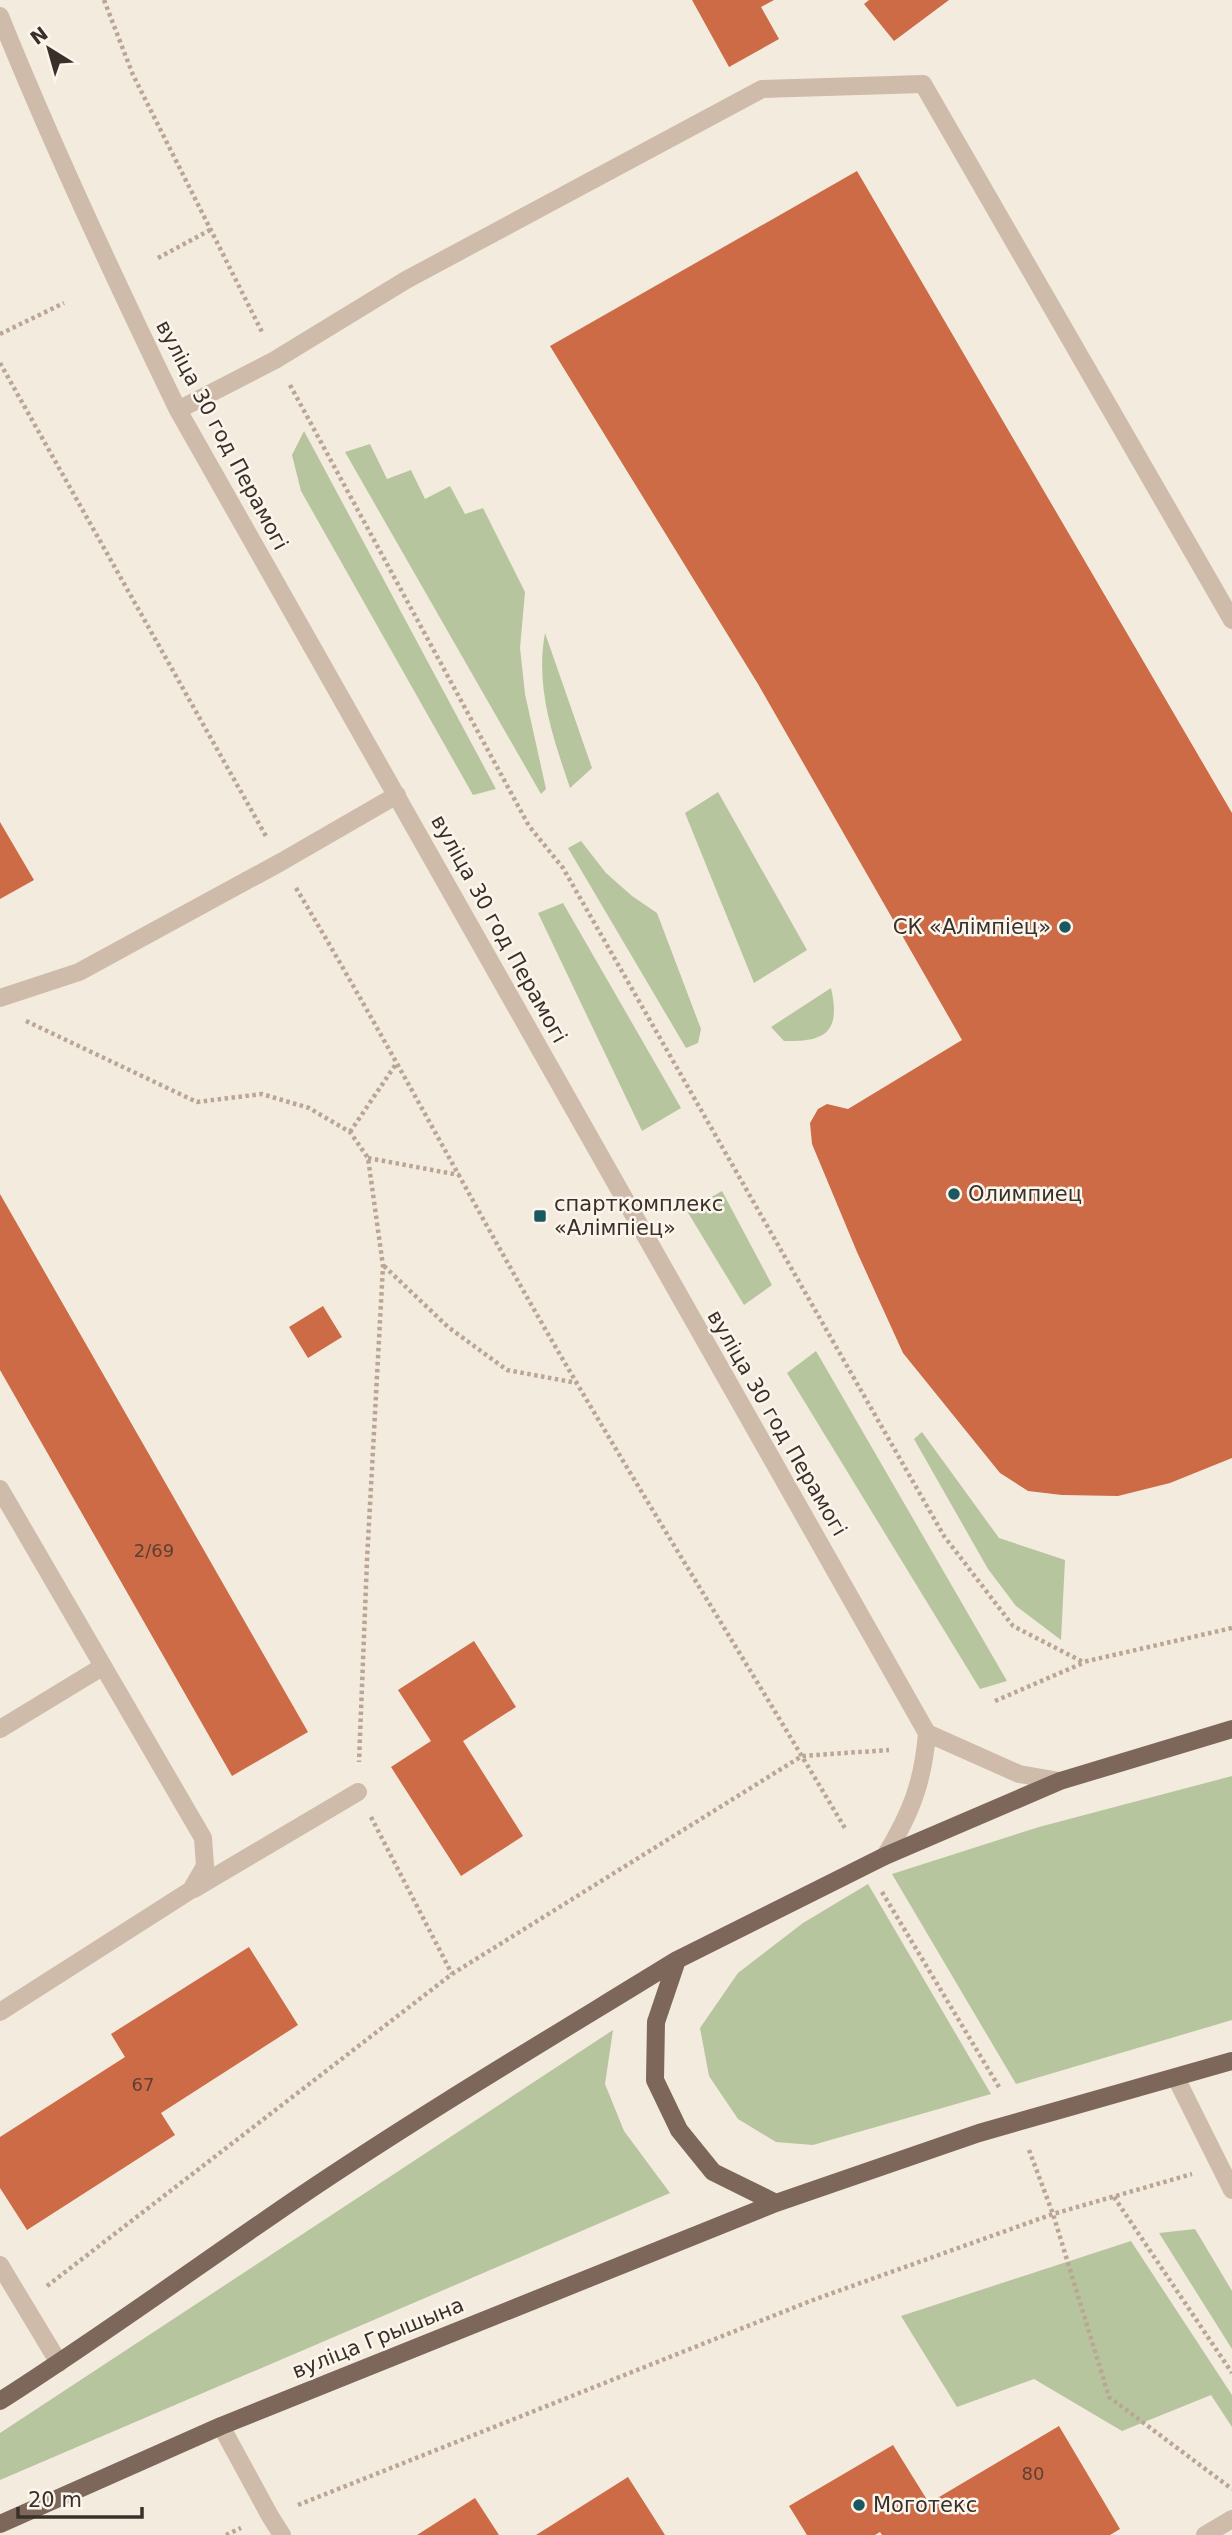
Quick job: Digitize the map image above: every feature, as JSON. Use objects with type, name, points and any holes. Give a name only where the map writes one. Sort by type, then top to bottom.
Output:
[{"type":"main road","points":[[0,2401],[300,2197],[488,2076],[677,1960],[885,1856],[1060,1781],[1232,1729]]},
{"type":"main road","points":[[677,1960],[656,2022],[655,2080],[679,2130],[713,2172],[776,2203]]},
{"type":"main road","name":"вуліца Грышына","points":[[0,2524],[222,2426],[776,2203],[979,2133],[1232,2061]]},
{"type":"street","name":"вуліца 30 год Перамогі","points":[[0,16],[34,100],[114,278],[178,410],[927,1733]]},
{"type":"street","points":[[178,410],[275,360],[406,280],[762,89],[923,84],[1232,620]]},
{"type":"street","points":[[0,998],[79,972],[281,862],[397,795]]},
{"type":"street","points":[[0,1489],[203,1838],[205,1866],[191,1891]]},
{"type":"street","points":[[0,1729],[102,1667]]},
{"type":"street","points":[[885,1856],[902,1828],[917,1793],[925,1759],[927,1733],[1019,1774],[1060,1781]]},
{"type":"street","points":[[0,2012],[191,1891],[358,1792]]},
{"type":"street","points":[[1177,2078],[1232,2190]]},
{"type":"street","points":[[0,2265],[59,2363]]},
{"type":"street","points":[[222,2426],[282,2535]]},
{"type":"street","points":[[1205,2535],[1232,2519]]},
{"type":"path","points":[[104,0],[133,75],[275,360],[529,827],[563,868],[944,1536],[1013,1626],[1083,1662]]},
{"type":"path","points":[[158,258],[210,230]]},
{"type":"path","points":[[0,334],[64,303]]},
{"type":"path","points":[[0,363],[281,862],[360,994],[396,1064],[578,1383],[846,1830]]},
{"type":"path","points":[[25,1020],[197,1102],[262,1094],[309,1108],[350,1132],[368,1158],[383,1266],[358,1792],[452,1974]]},
{"type":"path","points":[[350,1132],[396,1064]]},
{"type":"path","points":[[368,1158],[459,1175]]},
{"type":"path","points":[[383,1266],[448,1327],[508,1370],[578,1383]]},
{"type":"path","points":[[995,1701],[1083,1662],[1232,1628]]},
{"type":"path","points":[[24,2304],[452,1974],[802,1756],[889,1750]]},
{"type":"path","points":[[880,1888],[999,2087]]},
{"type":"path","points":[[1028,2149],[1053,2214],[1109,2397],[1232,2489]]},
{"type":"path","points":[[226,2535],[813,2300],[1053,2214],[1219,2165]]},
{"type":"path","points":[[1114,2197],[1232,2373]]},
{"type":"green space","points":[[304,431],[496,789],[473,795],[301,491],[292,455]]},
{"type":"green space","points":[[370,444],[387,479],[411,470],[425,499],[450,486],[465,514],[483,508],[525,592],[520,648],[525,694],[546,789],[541,794],[345,452]]},
{"type":"green space","points":[[545,633],[592,768],[570,788],[547,712],[542,673]]},
{"type":"green space","points":[[718,792],[807,950],[754,983],[685,813]]},
{"type":"green space","points":[[581,841],[606,873],[657,913],[701,1029],[698,1043],[686,1048],[568,848]]},
{"type":"green space","points":[[563,903],[681,1108],[642,1131],[538,913]]},
{"type":"green space","points":[[831,988],[834,1003],[832,1024],[820,1036],[784,1041],[771,1027]]},
{"type":"green space","points":[[722,1191],[772,1285],[744,1305],[687,1211]]},
{"type":"green space","points":[[816,1351],[1007,1681],[980,1689],[787,1373]]},
{"type":"green space","points":[[922,1432],[999,1538],[1065,1560],[1061,1640],[1016,1606],[988,1569],[914,1439]]},
{"type":"green space","points":[[1232,1776],[1232,2020],[1016,2084],[892,1874],[1039,1827]]},
{"type":"green space","points":[[868,1884],[991,2094],[813,2145],[776,2142],[738,2119],[709,2076],[700,2028],[738,1973],[803,1923]]},
{"type":"green space","points":[[613,2030],[605,2084],[624,2131],[670,2193],[0,2480],[0,2433]]},
{"type":"green space","points":[[1195,2229],[1232,2291],[1232,2349],[1159,2233]]},
{"type":"green space","points":[[1131,2241],[1232,2395],[1232,2427],[1211,2395],[1122,2431],[1034,2379],[957,2407],[901,2316]]},
{"type":"building","points":[[692,0],[774,0],[761,7],[779,39],[729,67]]},
{"type":"building","points":[[869,0],[949,0],[894,41],[864,4]]},
{"type":"building","name":"СК «Алімпіец»","points":[[857,171],[1232,813],[1232,1458],[1170,1483],[1118,1496],[1062,1495],[1028,1491],[1000,1473],[903,1353],[812,1144],[810,1123],[818,1109],[827,1104],[848,1109],[962,1040],[758,684],[550,346]]},
{"type":"building","points":[[0,822],[34,880],[0,899]]},
{"type":"building","points":[[0,1194],[308,1732],[232,1776],[0,1370]]},
{"type":"building","points":[[323,1306],[342,1337],[308,1358],[289,1327]]},
{"type":"building","points":[[474,1641],[516,1707],[463,1741],[523,1836],[461,1876],[391,1767],[431,1741],[398,1690]]},
{"type":"building","points":[[249,1947],[298,2025],[161,2113],[175,2135],[27,2230],[0,2188],[0,2137],[125,2057],[111,2034]]},
{"type":"building","points":[[1059,2426],[1120,2529],[1110,2535],[882,2535],[880,2532],[875,2535],[807,2535],[789,2506],[893,2445],[929,2503]]},
{"type":"building","points":[[628,2477],[665,2535],[536,2535]]},
{"type":"building","points":[[475,2498],[499,2535],[417,2535]]},
{"type":"place","name":"СК «Алімпіец»","points":[[1065,927]]},
{"type":"place","name":"Олимпиец","points":[[954,1194]]},
{"type":"place","name":"спарткомплекс «Алімпіец»","points":[[540,1216]]},
{"type":"place","name":"Моготекс","points":[[859,2505]]}]
